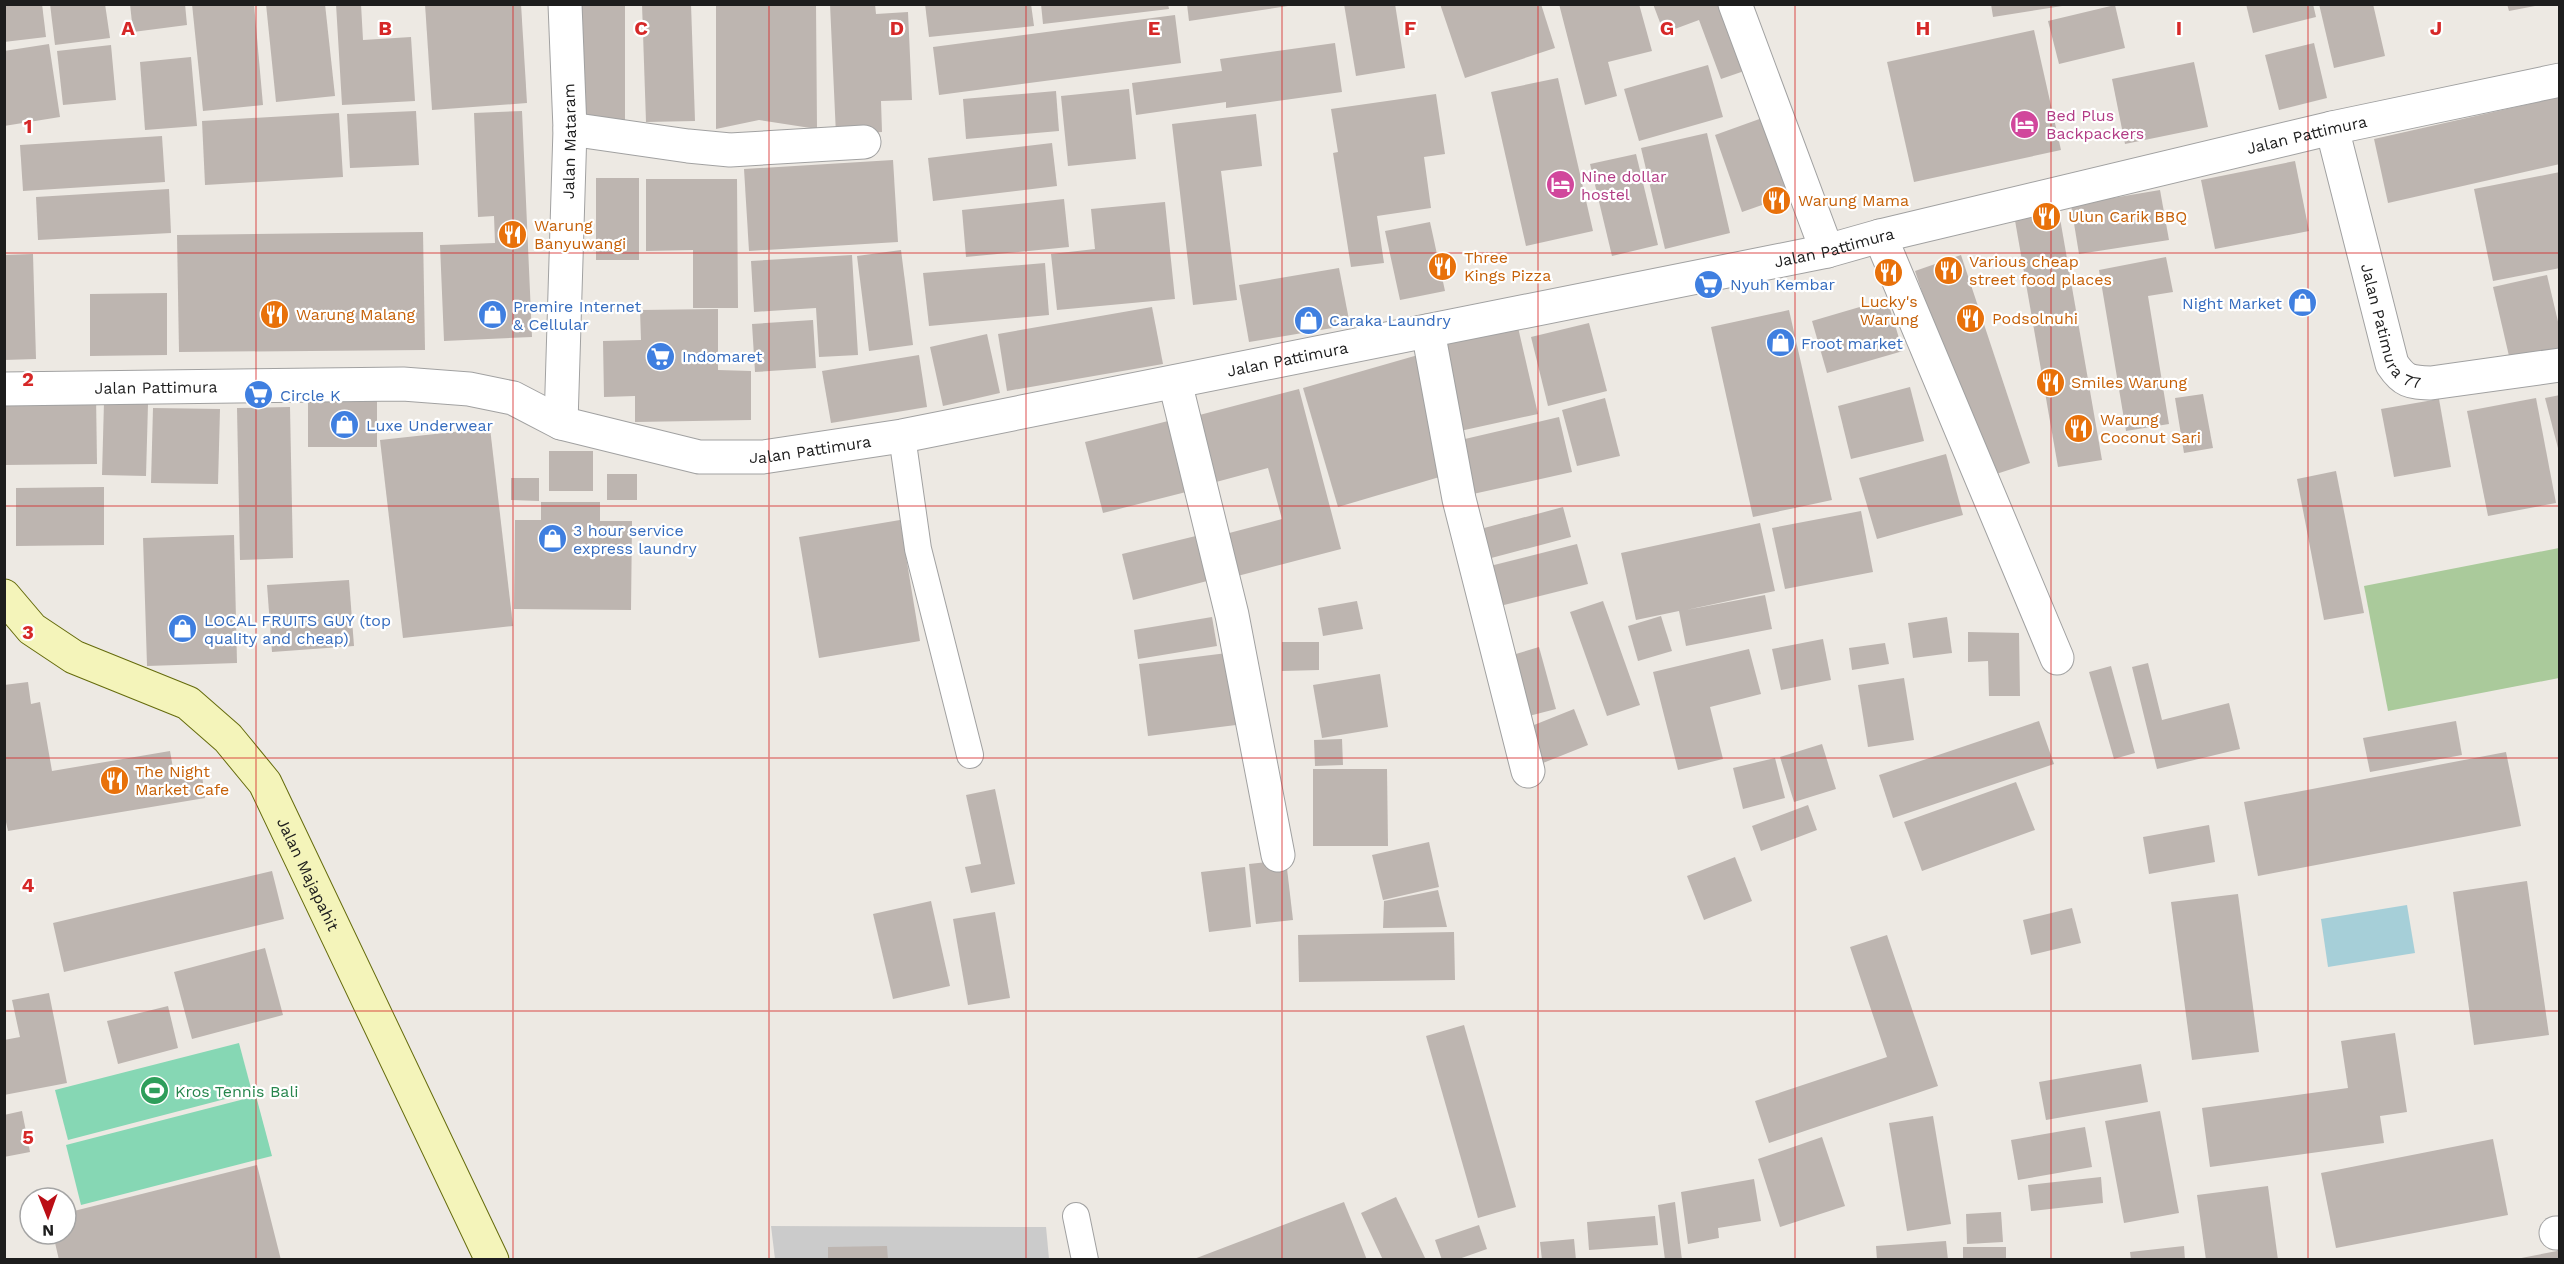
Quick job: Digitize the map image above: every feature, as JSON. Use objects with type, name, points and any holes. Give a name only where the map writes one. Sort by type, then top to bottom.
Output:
[{"type":"street","name":"Jalan Mataram","points":[[561,423],[570,129],[565,4]]},
{"type":"street","points":[[1735,4],[1827,251]]},
{"type":"street","name":"Jalan Pattimura","points":[[4,389],[403,384],[469,389],[513,398],[561,423],[699,457],[763,457],[902,436],[1827,251],[1880,236],[2332,128],[2559,80]]},
{"type":"street","name":"Jalan Patimura 77","points":[[2332,128],[2392,364],[2399,375],[2410,382],[2431,383],[2559,365]]},
{"type":"street","points":[[570,129],[730,150],[864,142]]},
{"type":"street","points":[[1880,236],[2057,658]]},
{"type":"street","points":[[1428,331],[1459,499],[1528,771]]},
{"type":"street","points":[[1175,382],[1232,615],[1278,855]]},
{"type":"street","name":"Jalan Majapahit","points":[[4,596],[32,630],[74,657],[188,703],[228,738],[265,783],[492,1260]]},
{"type":"lane","points":[[902,436],[918,549],[970,755]]},
{"type":"lane","points":[[1076,1216],[1085,1260]]},
{"type":"shaded area","points":[[771,1226],[1046,1227],[1049,1259],[775,1259]]},
{"type":"green space","points":[[2559,548],[2559,678],[2388,711],[2364,586]]},
{"type":"green space","name":"Kros Tennis Bali","points":[[239,1043],[252,1092],[68,1140],[55,1090]]},
{"type":"green space","points":[[256,1096],[272,1156],[81,1205],[66,1145]]},
{"type":"water","points":[[2407,905],[2415,953],[2328,967],[2321,919]]},
{"type":"building","points":[[4,4],[42,4],[46,37],[4,42]]},
{"type":"building","points":[[50,4],[105,4],[110,38],[55,45]]},
{"type":"building","points":[[130,4],[185,4],[187,25],[133,32]]},
{"type":"building","points":[[192,4],[254,4],[263,105],[203,111]]},
{"type":"building","points":[[266,4],[325,4],[335,96],[276,102]]},
{"type":"building","points":[[336,4],[361,4],[363,40],[411,37],[415,101],[342,105]]},
{"type":"building","points":[[425,4],[521,4],[527,103],[432,110]]},
{"type":"building","points":[[573,4],[625,4],[625,122],[573,122]]},
{"type":"building","points":[[642,4],[691,4],[695,121],[646,122]]},
{"type":"building","points":[[716,4],[816,4],[817,129],[759,120],[716,129]]},
{"type":"building","points":[[830,4],[875,4],[876,14],[908,12],[912,100],[881,101],[882,132],[836,135]]},
{"type":"building","points":[[925,4],[1031,4],[1034,26],[929,37]]},
{"type":"building","points":[[1041,4],[1168,4],[1169,9],[1043,24]]},
{"type":"building","points":[[1187,4],[1288,4],[1288,6],[1189,21]]},
{"type":"building","points":[[1344,4],[1395,4],[1405,68],[1356,76]]},
{"type":"building","points":[[1440,4],[1541,4],[1555,48],[1465,78]]},
{"type":"building","points":[[1559,4],[1639,4],[1652,51],[1608,62],[1617,96],[1585,105]]},
{"type":"building","points":[[1653,4],[1727,4],[1750,69],[1721,79],[1699,20],[1664,33]]},
{"type":"building","points":[[1991,4],[2061,4],[2062,6],[1993,17]]},
{"type":"building","points":[[2246,4],[2313,4],[2316,17],[2253,33]]},
{"type":"building","points":[[2319,4],[2373,4],[2385,56],[2334,68]]},
{"type":"building","points":[[2507,4],[2534,4],[2535,6],[2509,11]]},
{"type":"building","points":[[2115,5],[2125,48],[2059,64],[2048,21]]},
{"type":"building","points":[[1175,15],[1181,63],[939,95],[933,47]]},
{"type":"building","points":[[2034,30],[2061,150],[1914,182],[1887,62]]},
{"type":"building","points":[[1335,43],[1342,92],[1226,108],[1226,102],[1136,115],[1132,83],[1222,71],[1220,59]]},
{"type":"building","points":[[2314,43],[2327,98],[2279,110],[2265,55]]},
{"type":"building","points":[[49,44],[60,117],[4,126],[4,51]]},
{"type":"building","points":[[111,45],[116,100],[63,105],[57,51]]},
{"type":"building","points":[[191,57],[197,126],[145,130],[140,62]]},
{"type":"building","points":[[2194,62],[2208,127],[2125,144],[2112,79]]},
{"type":"building","points":[[1708,65],[1723,117],[1639,141],[1624,89]]},
{"type":"building","points":[[1558,78],[1593,231],[1526,246],[1491,92]]},
{"type":"building","points":[[1129,89],[1136,159],[1068,166],[1061,96]]},
{"type":"building","points":[[1056,91],[1059,131],[966,139],[963,99]]},
{"type":"building","points":[[1436,94],[1445,154],[1424,157],[1431,208],[1377,216],[1384,263],[1351,267],[1333,153],[1338,152],[1331,109]]},
{"type":"building","points":[[2560,97],[2560,164],[2388,203],[2374,139]]},
{"type":"building","points":[[416,111],[419,165],[350,168],[347,114]]},
{"type":"building","points":[[522,111],[532,337],[444,341],[440,245],[495,243],[494,216],[478,217],[474,113]]},
{"type":"building","points":[[339,113],[343,177],[205,185],[202,121]]},
{"type":"building","points":[[1256,114],[1262,166],[1221,171],[1237,300],[1193,305],[1172,124]]},
{"type":"building","points":[[1765,117],[1794,194],[1742,212],[1715,135]]},
{"type":"building","points":[[1707,133],[1730,233],[1665,249],[1641,148]]},
{"type":"building","points":[[162,136],[165,182],[23,191],[20,145]]},
{"type":"building","points":[[1052,143],[1057,186],[933,201],[928,158]]},
{"type":"building","points":[[1636,154],[1658,245],[1612,256],[1590,164]]},
{"type":"building","points":[[893,160],[898,242],[749,251],[744,169]]},
{"type":"building","points":[[2295,161],[2309,231],[2215,249],[2201,180]]},
{"type":"building","points":[[2560,172],[2560,268],[2493,281],[2474,189]]},
{"type":"building","points":[[596,178],[639,178],[639,260],[596,260]]},
{"type":"building","points":[[646,179],[737,179],[738,308],[693,308],[693,250],[646,251]]},
{"type":"building","points":[[169,189],[171,233],[38,240],[36,197]]},
{"type":"building","points":[[2160,190],[2169,240],[2079,254],[2071,205]]},
{"type":"building","points":[[1064,199],[1069,247],[966,257],[962,210]]},
{"type":"building","points":[[2057,201],[2102,460],[2058,467],[2013,209]]},
{"type":"building","points":[[1165,202],[1175,299],[1057,310],[1051,254],[1095,249],[1091,209]]},
{"type":"building","points":[[1430,222],[1445,291],[1400,300],[1385,231]]},
{"type":"building","points":[[423,232],[425,350],[179,352],[177,235]]},
{"type":"building","points":[[901,250],[913,345],[869,351],[857,256]]},
{"type":"building","points":[[33,254],[36,359],[4,360],[4,255]]},
{"type":"building","points":[[852,255],[858,355],[819,357],[816,308],[754,312],[751,261]]},
{"type":"building","points":[[1961,255],[2030,463],[1984,478],[1915,271]]},
{"type":"building","points":[[2166,257],[2173,292],[2148,296],[2169,424],[2126,431],[2099,270]]},
{"type":"building","points":[[1045,263],[1049,315],[929,326],[923,273]]},
{"type":"building","points":[[1339,268],[1350,325],[1249,342],[1239,285]]},
{"type":"building","points":[[2547,275],[2560,330],[2560,359],[2512,369],[2493,287]]},
{"type":"building","points":[[167,293],[167,355],[90,356],[90,294]]},
{"type":"building","points":[[1887,299],[1903,351],[1827,373],[1812,321]]},
{"type":"building","points":[[1152,307],[1163,364],[1007,391],[998,334]]},
{"type":"building","name":"Indomaret","points":[[718,309],[718,370],[751,371],[751,420],[635,422],[635,396],[604,397],[603,341],[641,340],[640,310]]},
{"type":"building","points":[[1789,310],[1832,500],[1753,517],[1711,327]]},
{"type":"building","points":[[813,320],[816,368],[755,372],[752,324]]},
{"type":"building","points":[[1517,323],[1538,414],[1460,431],[1439,341]]},
{"type":"building","points":[[1589,323],[1607,391],[1548,406],[1531,337]]},
{"type":"building","points":[[987,334],[1000,393],[943,406],[930,347]]},
{"type":"building","points":[[919,355],[927,407],[831,423],[822,371]]},
{"type":"building","points":[[1418,355],[1453,473],[1338,507],[1303,388]]},
{"type":"building","points":[[1910,387],[1924,441],[1851,459],[1838,406]]},
{"type":"building","points":[[1299,389],[1341,549],[1226,579],[1214,537],[1282,519],[1268,468],[1205,485],[1188,418]]},
{"type":"building","points":[[96,394],[97,464],[4,465],[4,395]]},
{"type":"building","points":[[2203,394],[2213,448],[2184,453],[2175,398]]},
{"type":"building","points":[[308,395],[377,396],[377,447],[308,447]]},
{"type":"building","points":[[2560,395],[2560,452],[2559,452],[2545,398]]},
{"type":"building","points":[[1605,398],[1620,456],[1577,466],[1562,410]]},
{"type":"building","points":[[2536,398],[2556,503],[2488,516],[2467,411]]},
{"type":"building","points":[[2439,399],[2451,467],[2394,477],[2381,409]]},
{"type":"building","points":[[104,402],[148,404],[146,476],[102,475]]},
{"type":"building","points":[[290,407],[293,558],[240,560],[237,408]]},
{"type":"building","points":[[153,408],[220,409],[218,484],[151,483]]},
{"type":"building","points":[[1559,417],[1572,472],[1464,496],[1452,442]]},
{"type":"building","points":[[1176,419],[1194,490],[1103,513],[1085,442]]},
{"type":"building","points":[[490,428],[513,626],[403,638],[380,440]]},
{"type":"building","points":[[549,451],[593,451],[593,491],[549,491]]},
{"type":"building","points":[[1946,454],[1963,515],[1877,539],[1859,478]]},
{"type":"building","points":[[2336,471],[2364,613],[2324,620],[2297,479]]},
{"type":"building","points":[[607,474],[637,474],[637,500],[607,500]]},
{"type":"building","points":[[511,478],[539,478],[539,501],[511,500]]},
{"type":"building","points":[[104,487],[104,545],[16,546],[16,488]]},
{"type":"building","points":[[541,502],[600,502],[600,521],[632,521],[631,610],[514,609],[515,520],[541,520]]},
{"type":"building","points":[[1563,507],[1571,537],[1480,561],[1473,531]]},
{"type":"building","points":[[1861,511],[1873,572],[1785,589],[1772,528]]},
{"type":"building","points":[[900,520],[920,641],[819,658],[799,537]]},
{"type":"building","points":[[1760,523],[1775,591],[1686,610],[1765,595],[1772,629],[1686,646],[1679,611],[1636,620],[1621,553]]},
{"type":"building","points":[[1204,534],[1215,579],[1133,600],[1122,554]]},
{"type":"building","points":[[234,535],[237,663],[147,666],[143,538]]},
{"type":"building","points":[[1577,544],[1588,584],[1496,607],[1486,567]]},
{"type":"building","points":[[349,580],[354,646],[272,652],[267,585]]},
{"type":"building","points":[[1357,601],[1363,629],[1323,636],[1318,608]]},
{"type":"building","points":[[1603,601],[1640,705],[1607,716],[1570,612]]},
{"type":"building","points":[[1661,616],[1672,651],[1638,661],[1628,626]]},
{"type":"building","points":[[1212,617],[1217,646],[1138,659],[1134,630]]},
{"type":"building","points":[[1947,617],[1952,653],[1913,658],[1908,623]]},
{"type":"building","points":[[1968,632],[2019,633],[2020,696],[1989,696],[1988,661],[1968,662]]},
{"type":"building","points":[[1823,639],[1831,680],[1781,690],[1772,649]]},
{"type":"building","points":[[1282,642],[1319,642],[1319,670],[1282,671]]},
{"type":"building","points":[[1885,643],[1889,664],[1852,670],[1849,648]]},
{"type":"building","points":[[1539,647],[1556,709],[1517,719],[1499,659]]},
{"type":"building","points":[[1749,649],[1761,694],[1710,707],[1723,759],[1678,770],[1653,672]]},
{"type":"building","points":[[1235,652],[1244,724],[1148,736],[1139,664]]},
{"type":"building","points":[[2148,663],[2162,720],[2229,703],[2240,749],[2157,769],[2132,667]]},
{"type":"building","points":[[2111,666],[2135,753],[2114,759],[2089,672]]},
{"type":"building","points":[[1380,674],[1388,727],[1322,738],[1313,685]]},
{"type":"building","points":[[1904,678],[1914,740],[1868,747],[1858,685]]},
{"type":"building","points":[[28,682],[31,704],[40,702],[52,771],[170,751],[175,779],[202,775],[205,798],[8,831],[4,813],[4,685]]},
{"type":"building","points":[[1574,709],[1588,745],[1538,765],[1524,729]]},
{"type":"building","points":[[2039,721],[2054,764],[1893,818],[1879,775]]},
{"type":"building","points":[[2456,721],[2462,755],[2370,772],[2363,738]]},
{"type":"building","points":[[1342,739],[1343,765],[1315,766],[1314,740]]},
{"type":"building","points":[[1822,744],[1836,789],[1794,802],[1780,757]]},
{"type":"building","points":[[2506,752],[2521,826],[2258,876],[2244,802]]},
{"type":"building","points":[[1775,758],[1785,798],[1743,809],[1733,768]]},
{"type":"building","points":[[1313,769],[1387,769],[1388,846],[1313,846]]},
{"type":"building","points":[[2016,782],[2035,830],[1922,871],[1904,822]]},
{"type":"building","points":[[995,789],[1015,884],[971,893],[965,867],[981,864],[966,795]]},
{"type":"building","points":[[1808,805],[1817,830],[1761,851],[1752,826]]},
{"type":"building","points":[[2209,825],[2215,862],[2149,874],[2143,837]]},
{"type":"building","points":[[1429,842],[1439,887],[1383,900],[1372,855]]},
{"type":"building","points":[[1735,857],[1752,901],[1704,920],[1687,876]]},
{"type":"building","points":[[1286,860],[1293,920],[1256,924],[1249,864]]},
{"type":"building","points":[[1245,867],[1251,927],[1209,932],[1201,872]]},
{"type":"building","points":[[272,871],[284,919],[64,972],[53,923]]},
{"type":"building","points":[[2527,881],[2549,1035],[2474,1045],[2453,892]]},
{"type":"building","points":[[1438,890],[1447,927],[1383,928],[1384,901]]},
{"type":"building","points":[[2238,894],[2259,1052],[2192,1060],[2171,902]]},
{"type":"building","points":[[931,901],[950,986],[893,999],[873,914]]},
{"type":"building","points":[[2072,908],[2081,943],[2031,955],[2023,920]]},
{"type":"building","points":[[995,912],[1010,998],[968,1005],[953,919]]},
{"type":"building","points":[[1454,932],[1455,980],[1299,982],[1298,935]]},
{"type":"building","points":[[1887,935],[1938,1086],[1769,1143],[1755,1101],[1887,1057],[1850,947]]},
{"type":"building","points":[[265,948],[283,1015],[192,1039],[174,972]]},
{"type":"building","points":[[49,993],[67,1083],[4,1095],[4,1040],[20,1037],[12,1000]]},
{"type":"building","points":[[168,1006],[178,1048],[118,1064],[107,1021]]},
{"type":"building","points":[[1464,1025],[1516,1207],[1478,1218],[1426,1036]]},
{"type":"building","points":[[2395,1033],[2407,1112],[2380,1116],[2384,1143],[2210,1167],[2202,1108],[2348,1088],[2341,1041]]},
{"type":"building","points":[[2141,1064],[2148,1102],[2046,1120],[2039,1082]]},
{"type":"building","points":[[22,1111],[30,1152],[4,1157],[4,1115]]},
{"type":"building","points":[[2160,1111],[2179,1213],[2124,1223],[2105,1121]]},
{"type":"building","points":[[1933,1116],[1951,1224],[1907,1231],[1889,1123]]},
{"type":"building","points":[[2085,1127],[2092,1167],[2018,1180],[2011,1140]]},
{"type":"building","points":[[1822,1137],[1845,1206],[1780,1227],[1758,1159]]},
{"type":"building","points":[[2493,1139],[2508,1215],[2336,1248],[2321,1173]]},
{"type":"building","points":[[257,1165],[281,1260],[59,1260],[56,1246],[78,1246],[78,1210]]},
{"type":"building","points":[[2101,1177],[2103,1203],[2031,1211],[2028,1185]]},
{"type":"building","points":[[1754,1179],[1761,1221],[1718,1228],[1719,1238],[1688,1244],[1681,1192]]},
{"type":"building","points":[[2268,1186],[2278,1260],[2206,1260],[2197,1195]]},
{"type":"building","points":[[1396,1197],[1426,1260],[1383,1260],[1361,1213]]},
{"type":"building","points":[[1344,1202],[1367,1260],[1194,1260],[1194,1259]]},
{"type":"building","points":[[1675,1202],[1682,1260],[1665,1260],[1658,1205]]},
{"type":"building","points":[[2001,1212],[2003,1242],[1967,1244],[1966,1214]]},
{"type":"building","points":[[1655,1216],[1658,1245],[1589,1250],[1587,1222]]},
{"type":"building","points":[[1479,1225],[1487,1249],[1456,1260],[1442,1260],[1435,1240]]},
{"type":"building","points":[[1574,1239],[1576,1260],[1542,1260],[1540,1242]]},
{"type":"building","points":[[1946,1241],[1948,1260],[1877,1260],[1876,1246]]},
{"type":"building","points":[[2560,1243],[2560,1260],[2511,1260],[2557,1251],[2555,1244]]},
{"type":"building","points":[[887,1246],[888,1260],[828,1260],[828,1247]]},
{"type":"building","points":[[2184,1246],[2185,1260],[2131,1260],[2130,1252]]},
{"type":"building","points":[[1963,1247],[2006,1247],[2006,1260],[1963,1260]]},
{"type":"place","name":"Bed Plus Backpackers","points":[[2025,124]]},
{"type":"place","name":"Nine dollar hostel","points":[[1560,185]]},
{"type":"place","name":"Warung Mama","points":[[1777,200]]},
{"type":"place","name":"Ulun Carik BBQ","points":[[2047,216]]},
{"type":"place","name":"Warung Banyuwangi","points":[[513,234]]},
{"type":"place","name":"Three Kings Pizza","points":[[1443,266]]},
{"type":"place","name":"Various cheap street food places","points":[[1948,270]]},
{"type":"place","name":"Lucky's Warung","points":[[1889,273]]},
{"type":"place","name":"Nyuh Kembar","points":[[1709,284]]},
{"type":"place","name":"Night Market","points":[[2303,303]]},
{"type":"place","name":"Warung Malang","points":[[275,314]]},
{"type":"place","name":"Premire Internet & Cellular","points":[[492,315]]},
{"type":"place","name":"Podsolnuhi","points":[[1971,318]]},
{"type":"place","name":"Caraka Laundry","points":[[1308,320]]},
{"type":"place","name":"Froot market","points":[[1780,343]]},
{"type":"place","name":"Indomaret","points":[[661,356]]},
{"type":"place","name":"Smiles Warung","points":[[2050,382]]},
{"type":"place","name":"Circle K","points":[[259,395]]},
{"type":"place","name":"Luxe Underwear","points":[[345,425]]},
{"type":"place","name":"Warung Coconut Sari","points":[[2079,428]]},
{"type":"place","name":"3 hour service express laundry","points":[[552,539]]},
{"type":"place","name":"LOCAL FRUITS GUY (top quality and cheap)","points":[[183,629]]},
{"type":"place","name":"The Night Market Cafe","points":[[114,780]]},
{"type":"place","name":"Kros Tennis Bali","points":[[154,1091]]}]
